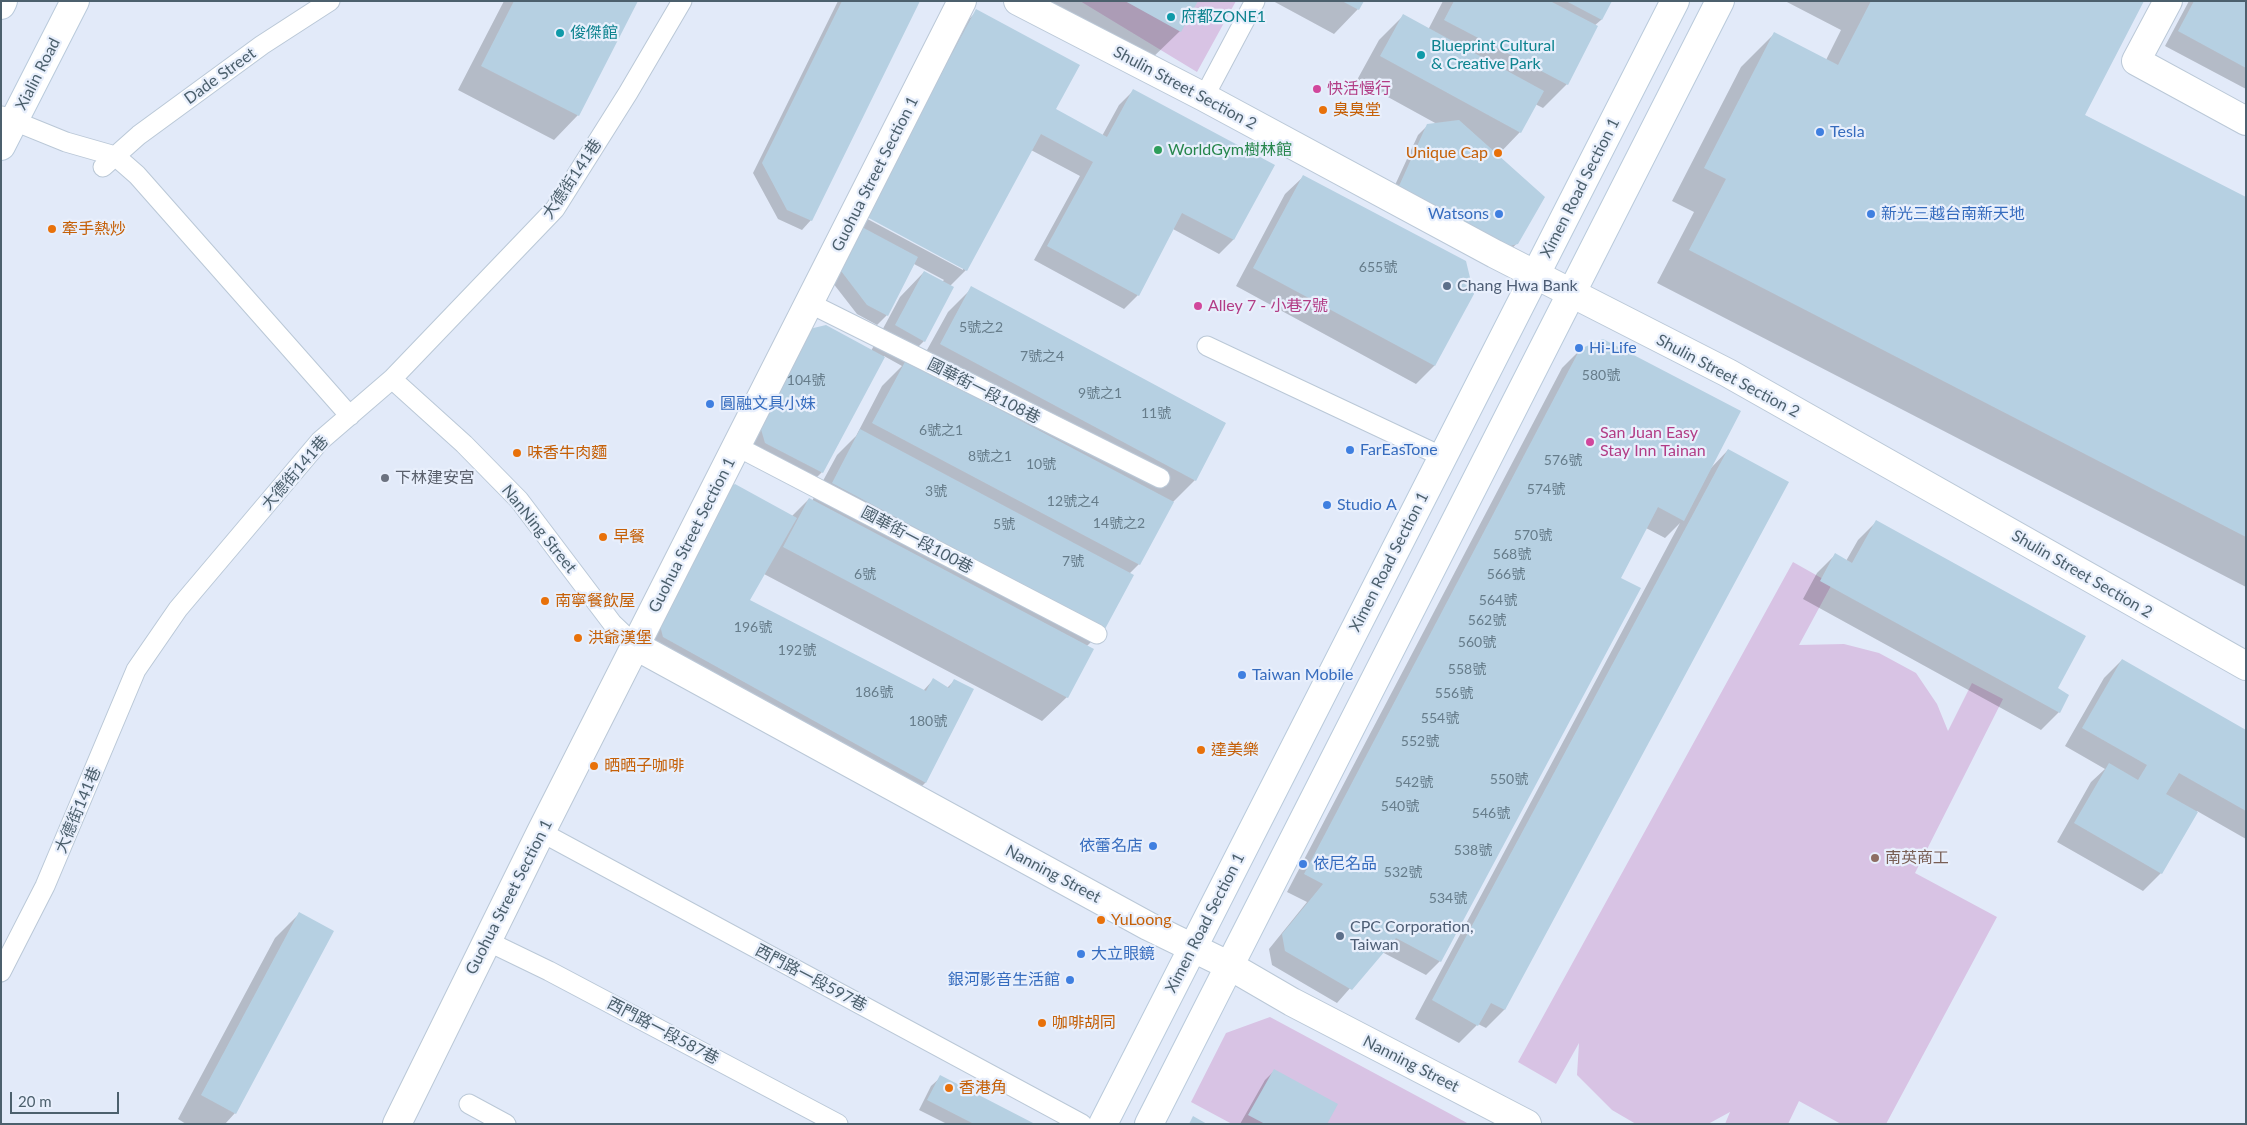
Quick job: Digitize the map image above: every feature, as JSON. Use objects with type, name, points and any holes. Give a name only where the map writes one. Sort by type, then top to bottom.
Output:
[{"type":"street","points":[[1,5],[3,1]]},
{"type":"street","name":"Xialin Road","points":[[1,146],[7,119],[75,1]]},
{"type":"street","name":"Guohua Street Section 1","points":[[397,1124],[541,832],[962,1]]},
{"type":"street","name":"Shulin Street Section 2","points":[[1018,1],[1204,97],[1571,294],[1728,373],[2246,666]]},
{"type":"street","name":"Ximen Road Section 1","points":[[1103,1124],[1675,1]]},
{"type":"street","points":[[1149,1124],[1720,1]]},
{"type":"street","points":[[2168,1],[2136,61],[2246,121]]},
{"type":"street","name":"Nanning Street","points":[[636,646],[1148,926],[1230,966],[1292,1002],[1527,1124]]},
{"type":"lane","name":"Dade Street","points":[[109,161],[139,135],[262,46],[330,1]]},
{"type":"lane","name":"大德街141巷","points":[[1,972],[45,886],[136,670],[178,609],[320,441],[392,379],[555,209],[628,93],[682,1]]},
{"type":"lane","points":[[1204,97],[1255,1]]},
{"type":"lane","points":[[7,119],[66,142],[137,175],[350,416]]},
{"type":"lane","name":"國華街一段108巷","points":[[809,303],[1160,478]]},
{"type":"lane","points":[[1207,346],[1443,457]]},
{"type":"lane","name":"NanNing Street","points":[[392,379],[464,444],[519,500],[612,623],[636,646]]},
{"type":"lane","name":"國華街一段100巷","points":[[736,446],[1097,634]]},
{"type":"lane","name":"西門路一段597巷","points":[[541,832],[1082,1124]]},
{"type":"lane","name":"西門路一段587巷","points":[[487,941],[549,971],[838,1124]]},
{"type":"lane","points":[[469,1104],[506,1124]]},
{"type":"shaded area","points":[[1080,1],[1236,1],[1197,72]]},
{"type":"shaded area","points":[[1793,562],[1832,584],[1799,645],[1844,644],[1879,653],[1916,673],[1937,704],[1948,731],[1972,683],[2003,699],[1915,873],[1997,917],[1886,1124],[1841,1124],[1799,1101],[1788,1124],[1725,1124],[1730,1112],[1708,1124],[1636,1124],[1612,1110],[1577,1075],[1579,1043],[1556,1084],[1518,1062]]},
{"type":"shaded area","points":[[1270,1017],[1469,1124],[1232,1124],[1191,1102],[1226,1033]]},
{"type":"building","name":"俊傑館","points":[[514,1],[638,1],[579,116],[481,66]]},
{"type":"building","points":[[842,1],[920,1],[812,221],[787,210],[762,163]]},
{"type":"building","name":"府都ZONE1","points":[[1125,1],[1198,1],[1181,32]]},
{"type":"building","points":[[1342,1],[1364,1],[1359,10]]},
{"type":"building","points":[[1454,1],[1550,1],[1598,26],[1568,85],[1444,20]]},
{"type":"building","points":[[1566,1],[1612,1],[1602,20]]},
{"type":"building","points":[[1871,1],[2144,1],[2085,115],[2246,197],[2246,537],[1689,250],[1726,179],[1704,168],[1774,32],[1838,65]]},
{"type":"building","points":[[2194,1],[2246,1],[2246,68],[2178,31]]},
{"type":"building","name":"WorldGym樹林館","points":[[976,9],[1080,65],[1056,109],[1107,137],[1133,89],[1275,165],[1234,240],[1182,213],[1139,296],[1047,246],[1093,162],[1041,134],[967,271],[865,216]]},
{"type":"building","points":[[1403,14],[1544,91],[1521,133],[1380,56]]},
{"type":"building","points":[[1459,120],[1545,197],[1518,244],[1501,248],[1399,186],[1427,124]]},
{"type":"building","points":[[1303,175],[1466,261],[1474,294],[1435,366],[1253,268]]},
{"type":"building","points":[[860,226],[918,257],[888,316],[867,305],[838,267]]},
{"type":"building","points":[[924,271],[954,287],[925,342],[895,325]]},
{"type":"building","points":[[971,286],[1226,423],[1196,481],[940,344]]},
{"type":"building","points":[[826,325],[885,357],[823,473],[765,443],[758,419],[801,331]]},
{"type":"building","points":[[1603,339],[1741,411],[1684,521],[1658,507],[1621,578],[1641,588],[1441,962],[1396,938],[1352,990],[1285,951],[1282,934],[1323,884],[1304,874],[1580,349]]},
{"type":"building","points":[[906,360],[1174,502],[1140,565],[872,423]]},
{"type":"building","points":[[860,429],[1134,575],[1105,629],[832,483]]},
{"type":"building","points":[[1728,449],[1789,482],[1505,1010],[1491,1003],[1478,1026],[1432,1000]]},
{"type":"building","points":[[735,484],[797,518],[750,600],[926,691],[933,678],[949,688],[954,679],[974,689],[926,783],[663,637],[656,610],[712,496]]},
{"type":"building","points":[[809,498],[1094,649],[1068,698],[783,547]]},
{"type":"building","points":[[1876,520],[2086,636],[2058,688],[2069,695],[2060,713],[1820,581],[1835,553],[1852,563]]},
{"type":"building","points":[[2122,659],[2246,730],[2246,811],[2179,773],[2166,794],[2198,812],[2162,874],[2074,823],[2109,763],[2138,780],[2147,765],[2082,728]]},
{"type":"building","points":[[299,912],[334,931],[236,1114],[201,1095]]},
{"type":"building","points":[[1274,1069],[1338,1104],[1327,1124],[1265,1124],[1248,1115]]},
{"type":"building","name":"香港角","points":[[940,1075],[1035,1124],[974,1124],[927,1100]]},
{"type":"building","points":[[1193,1116],[1207,1124],[1189,1124]]},
{"type":"place","name":"府都ZONE1","points":[[1171,17]]},
{"type":"place","name":"俊傑館","points":[[560,33]]},
{"type":"place","name":"Blueprint Cultural & Creative Park","points":[[1421,55]]},
{"type":"place","name":"快活慢行","points":[[1317,89]]},
{"type":"place","name":"臭臭堂","points":[[1323,110]]},
{"type":"place","name":"Tesla","points":[[1820,132]]},
{"type":"place","name":"WorldGym樹林館","points":[[1158,150]]},
{"type":"place","name":"Unique Cap","points":[[1498,153]]},
{"type":"place","name":"Watsons","points":[[1499,214]]},
{"type":"place","name":"新光三越台南新天地","points":[[1871,214]]},
{"type":"place","name":"牽手熱炒","points":[[52,229]]},
{"type":"place","name":"Chang Hwa Bank","points":[[1447,286]]},
{"type":"place","name":"Alley 7 - 小巷7號","points":[[1198,306]]},
{"type":"place","name":"Hi-Life","points":[[1579,348]]},
{"type":"place","name":"圓融文具小妹","points":[[710,404]]},
{"type":"place","name":"San Juan Easy Stay Inn Tainan","points":[[1590,442]]},
{"type":"place","name":"FarEasTone","points":[[1350,450]]},
{"type":"place","name":"味香牛肉麵","points":[[517,453]]},
{"type":"place","name":"下林建安宮","points":[[385,478]]},
{"type":"place","name":"Studio A","points":[[1327,505]]},
{"type":"place","name":"早餐","points":[[603,537]]},
{"type":"place","name":"南寧餐飲屋","points":[[545,601]]},
{"type":"place","name":"洪爺漢堡","points":[[578,638]]},
{"type":"place","name":"Taiwan Mobile","points":[[1242,675]]},
{"type":"place","name":"達美樂","points":[[1201,750]]},
{"type":"place","name":"晒晒子咖啡","points":[[594,766]]},
{"type":"place","name":"依蕾名店","points":[[1153,846]]},
{"type":"place","name":"南英商工","points":[[1875,858]]},
{"type":"place","name":"依尼名品","points":[[1303,864]]},
{"type":"place","name":"YuLoong","points":[[1101,920]]},
{"type":"place","name":"CPC Corporation, Taiwan","points":[[1340,936]]},
{"type":"place","name":"大立眼鏡","points":[[1081,954]]},
{"type":"place","name":"銀河影音生活館","points":[[1070,980]]},
{"type":"place","name":"咖啡胡同","points":[[1042,1023]]},
{"type":"place","name":"香港角","points":[[949,1088]]}]
